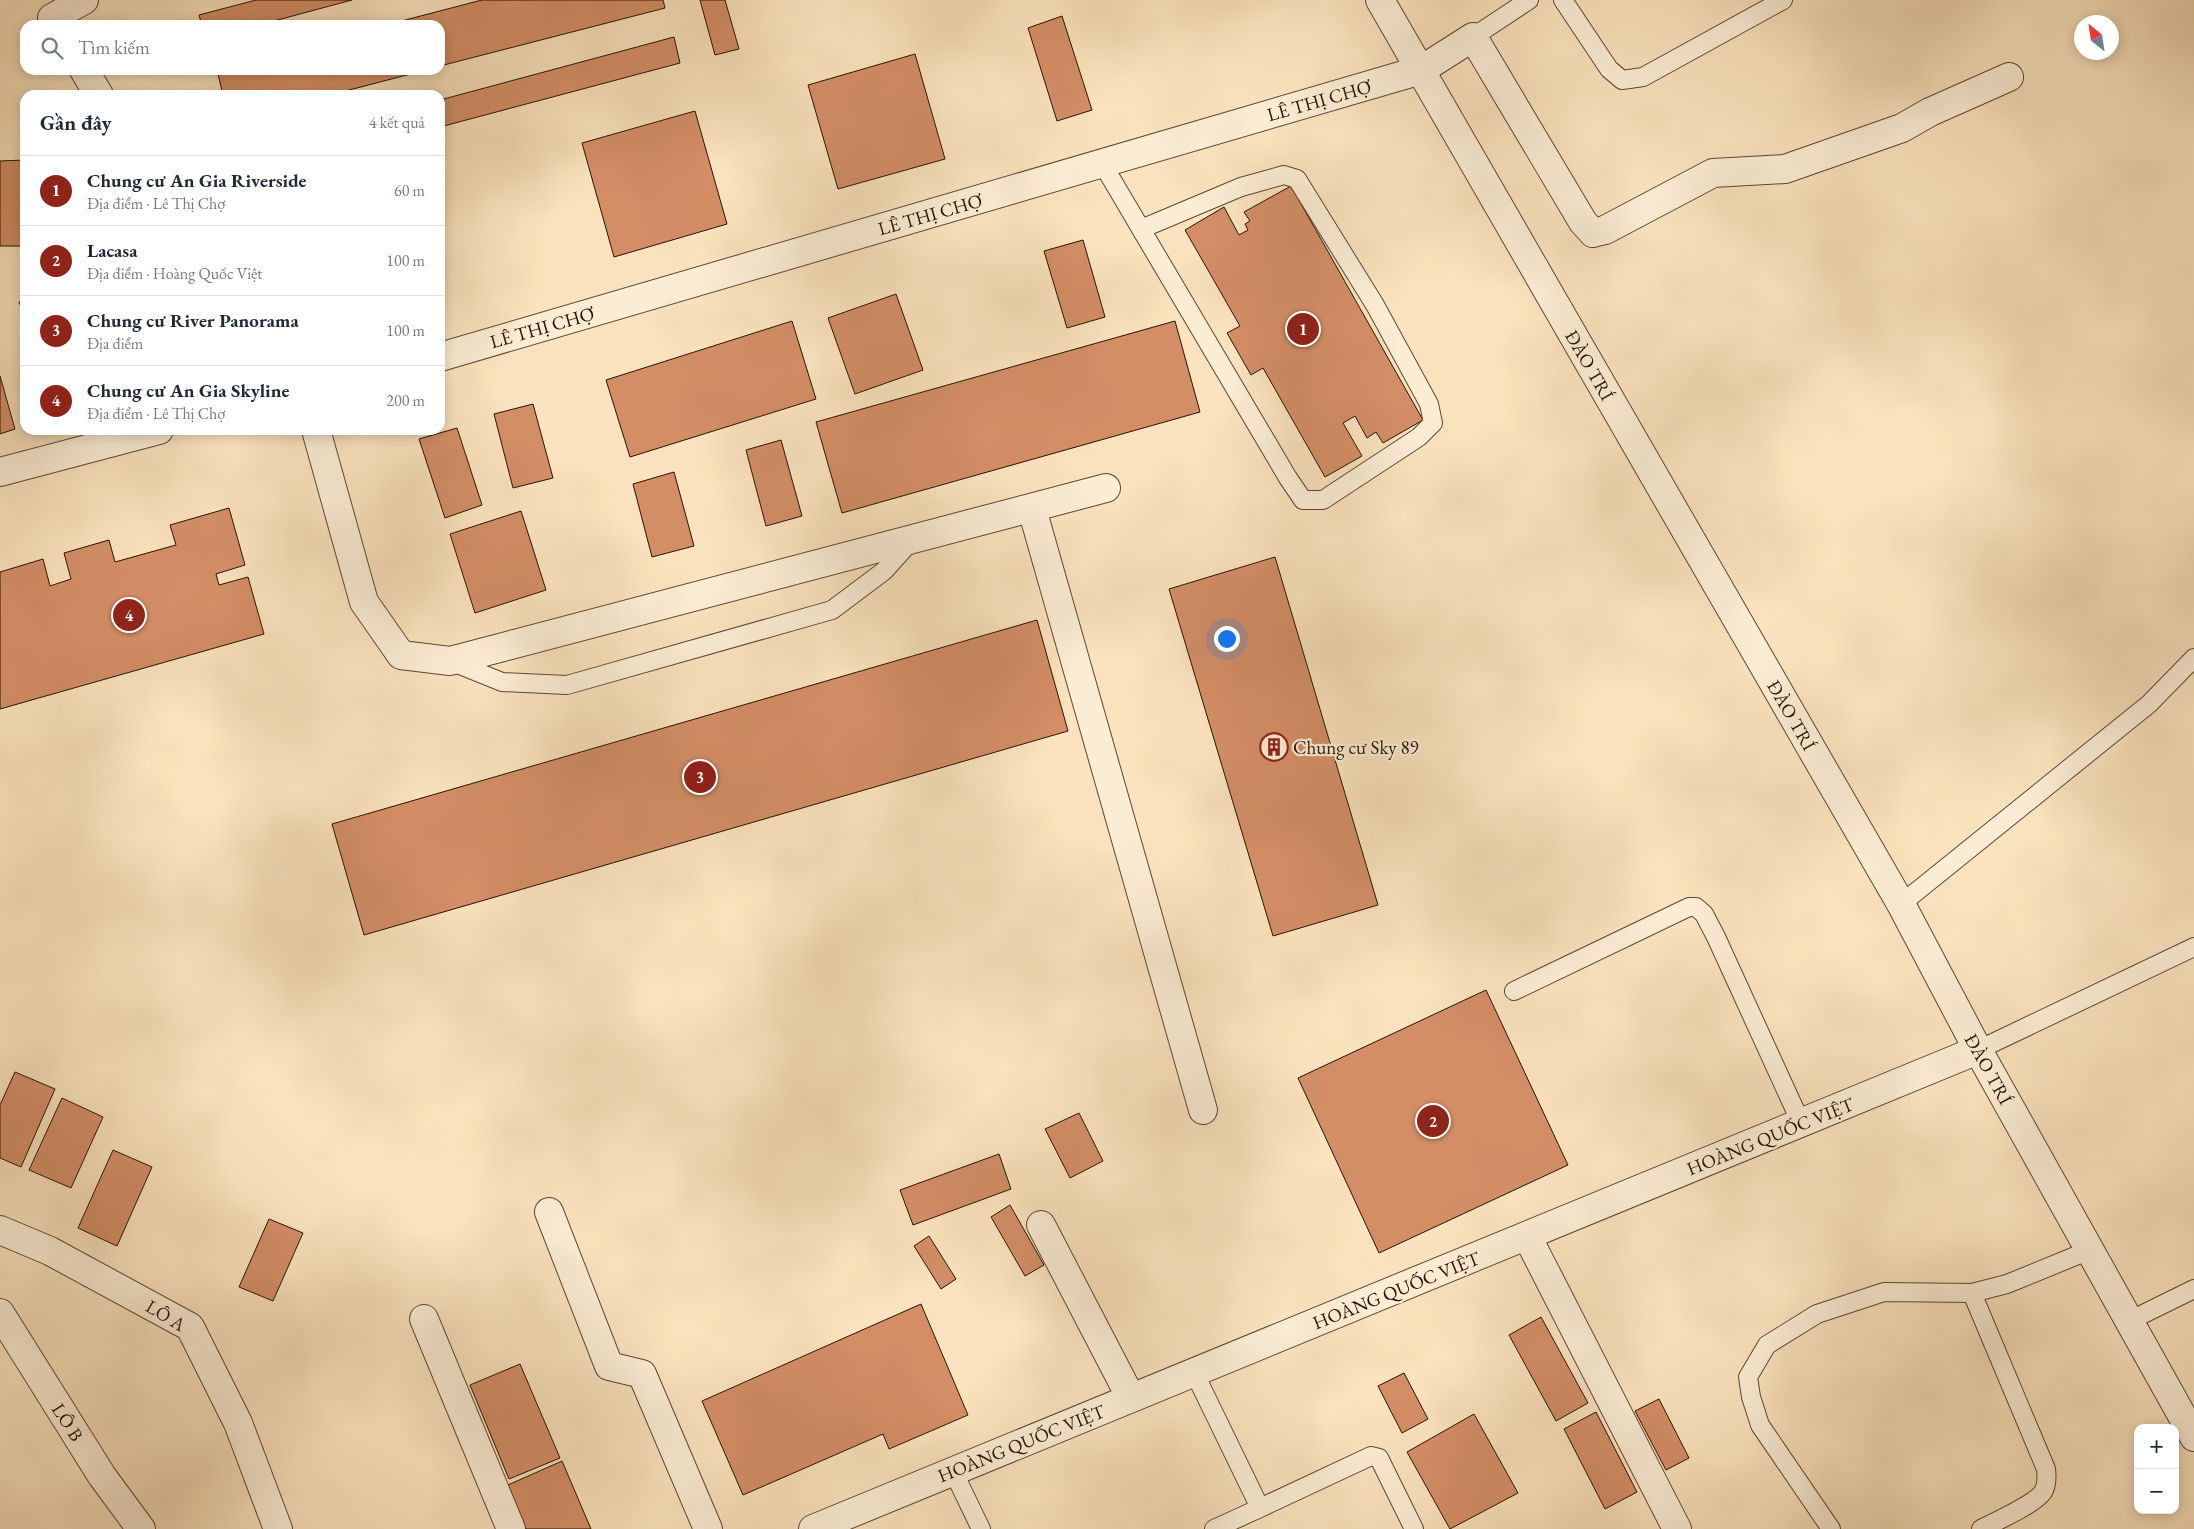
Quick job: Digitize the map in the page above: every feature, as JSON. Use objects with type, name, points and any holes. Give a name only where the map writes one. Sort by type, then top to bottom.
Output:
[{"type":"street","points":[[50,14],[84,0]]},
{"type":"street","name":"ĐÀO TRÍ","points":[[1380,0],[1901,904],[1978,1050],[2194,1437]]},
{"type":"street","points":[[1473,37],[1583,222],[1594,233],[1605,230],[1713,173],[1784,169],[1902,128],[1930,112],[2009,76]]},
{"type":"street","name":"LÊ THỊ CHỢ","points":[[445,356],[1421,70],[1473,37]]},
{"type":"street","points":[[87,75],[96,90]]},
{"type":"street","points":[[0,472],[140,435]]},
{"type":"street","points":[[317,435],[364,602],[401,655],[450,661],[1106,488]]},
{"type":"street","points":[[1032,509],[1203,1110]]},
{"type":"street","name":"HOÀNG QUỐC VIỆT","points":[[813,1529],[1978,1050]]},
{"type":"street","points":[[549,1212],[610,1366],[642,1374],[708,1529]]},
{"type":"street","points":[[1041,1225],[1131,1398]]},
{"type":"street","name":"LÔ A","points":[[0,1230],[50,1251],[190,1327],[238,1424],[275,1528]]},
{"type":"street","points":[[1527,1236],[1677,1529]]},
{"type":"street","name":"LÔ B","points":[[0,1313],[102,1476],[141,1529]]},
{"type":"street","points":[[424,1319],[511,1529]]},
{"type":"lane","points":[[1473,37],[1529,0]]},
{"type":"lane","points":[[1563,0],[1609,69],[1622,80],[1643,77],[1783,0]]},
{"type":"lane","points":[[1102,163],[1141,230],[1303,500],[1323,500],[1419,437],[1433,423],[1429,404],[1375,305],[1297,180],[1284,175],[1241,187],[1141,230]]},
{"type":"lane","points":[[450,661],[502,682],[567,685],[832,610],[884,571],[912,540]]},
{"type":"lane","points":[[1901,904],[2149,704],[2194,658]]},
{"type":"lane","points":[[1514,991],[1690,907],[1696,907],[1704,914],[1716,937],[1801,1123]]},
{"type":"lane","points":[[1978,1050],[2194,947]]},
{"type":"lane","points":[[1831,1529],[1760,1425],[1750,1397],[1748,1377],[1767,1345],[1817,1314],[1884,1292],[1972,1293],[2007,1284],[2090,1250]]},
{"type":"lane","points":[[2129,1321],[2194,1288]]},
{"type":"lane","points":[[1972,1293],[2046,1469],[2047,1481],[2042,1494],[2023,1507],[1981,1529]]},
{"type":"lane","points":[[1194,1372],[1260,1508]]},
{"type":"lane","points":[[1214,1529],[1371,1456],[1379,1458],[1414,1529]]},
{"type":"lane","points":[[952,1472],[981,1529]]},
{"type":"building","points":[[256,0],[352,0],[278,20],[200,20],[199,15]]},
{"type":"building","points":[[482,0],[663,0],[665,8],[445,65],[445,20],[405,20]]},
{"type":"building","points":[[700,0],[725,0],[739,49],[715,55]]},
{"type":"building","points":[[1062,16],[1092,110],[1057,121],[1028,28]]},
{"type":"building","points":[[674,37],[680,63],[445,126],[445,99]]},
{"type":"building","points":[[915,54],[945,159],[838,189],[808,85]]},
{"type":"building","points":[[218,75],[407,75],[349,90],[222,90]]},
{"type":"building","points":[[695,111],[727,224],[614,257],[582,143]]},
{"type":"building","points":[[20,160],[20,246],[0,246],[0,161]]},
{"type":"building","points":[[1291,186],[1423,420],[1383,443],[1376,432],[1367,438],[1355,416],[1343,423],[1362,456],[1325,477],[1263,368],[1251,375],[1227,333],[1240,326],[1185,230],[1224,207],[1239,235],[1248,230],[1245,224],[1250,221],[1244,212]]},
{"type":"building","points":[[1083,240],[1105,317],[1067,328],[1044,251]]},
{"type":"building","points":[[896,294],[923,370],[855,394],[828,318]]},
{"type":"building","points":[[792,321],[816,399],[630,457],[606,380]]},
{"type":"building","points":[[1175,321],[1200,412],[842,513],[816,422]]},
{"type":"building","points":[[0,376],[15,429],[0,434]]},
{"type":"building","points":[[533,404],[553,478],[513,488],[494,414]]},
{"type":"building","points":[[457,428],[482,505],[445,518],[419,439],[433,435],[445,435],[445,431]]},
{"type":"building","points":[[781,440],[802,516],[766,526],[746,450]]},
{"type":"building","points":[[674,472],[694,546],[652,557],[633,484]]},
{"type":"building","points":[[229,508],[245,565],[216,574],[219,585],[248,577],[264,634],[0,709],[0,572],[43,559],[50,586],[71,579],[64,553],[109,540],[115,562],[176,545],[170,525]]},
{"type":"building","points":[[521,511],[546,590],[475,613],[450,534]]},
{"type":"building","name":"Chung cư Sky 89","points":[[1275,557],[1378,905],[1273,936],[1169,589]]},
{"type":"building","points":[[1037,620],[1068,731],[364,935],[332,824]]},
{"type":"building","points":[[1486,990],[1568,1165],[1379,1253],[1298,1078]]},
{"type":"building","points":[[15,1072],[55,1089],[21,1167],[0,1158],[0,1105]]},
{"type":"building","points":[[62,1098],[103,1117],[71,1188],[29,1170]]},
{"type":"building","points":[[1079,1113],[1103,1161],[1070,1178],[1045,1129]]},
{"type":"building","points":[[113,1150],[152,1167],[117,1246],[78,1228]]},
{"type":"building","points":[[999,1154],[1011,1189],[913,1225],[900,1190]]},
{"type":"building","points":[[1010,1205],[1044,1265],[1025,1276],[991,1217]]},
{"type":"building","points":[[269,1219],[303,1233],[273,1301],[239,1287]]},
{"type":"building","points":[[929,1236],[956,1279],[941,1289],[914,1246]]},
{"type":"building","points":[[921,1304],[968,1415],[889,1449],[883,1434],[743,1495],[702,1401]]},
{"type":"building","points":[[1541,1317],[1588,1403],[1556,1421],[1509,1335]]},
{"type":"building","points":[[520,1364],[560,1458],[509,1479],[470,1385]]},
{"type":"building","points":[[1404,1373],[1428,1419],[1402,1433],[1378,1386]]},
{"type":"building","points":[[1659,1399],[1689,1458],[1666,1470],[1635,1411]]},
{"type":"building","points":[[1596,1412],[1637,1492],[1605,1509],[1564,1429]]},
{"type":"building","points":[[1474,1414],[1518,1493],[1450,1529],[1407,1452]]},
{"type":"building","points":[[562,1461],[591,1529],[526,1529],[508,1485]]},
{"type":"place","name":"Chung cư An Gia Riverside","points":[[1303,329]]},
{"type":"place","name":"Chung cư An Gia Skyline","points":[[129,615]]},
{"type":"place","name":"Chung cư Sky 89","points":[[1274,747]]},
{"type":"place","name":"Chung cư River Panorama","points":[[700,777]]},
{"type":"place","name":"Lacasa","points":[[1433,1121]]}]
